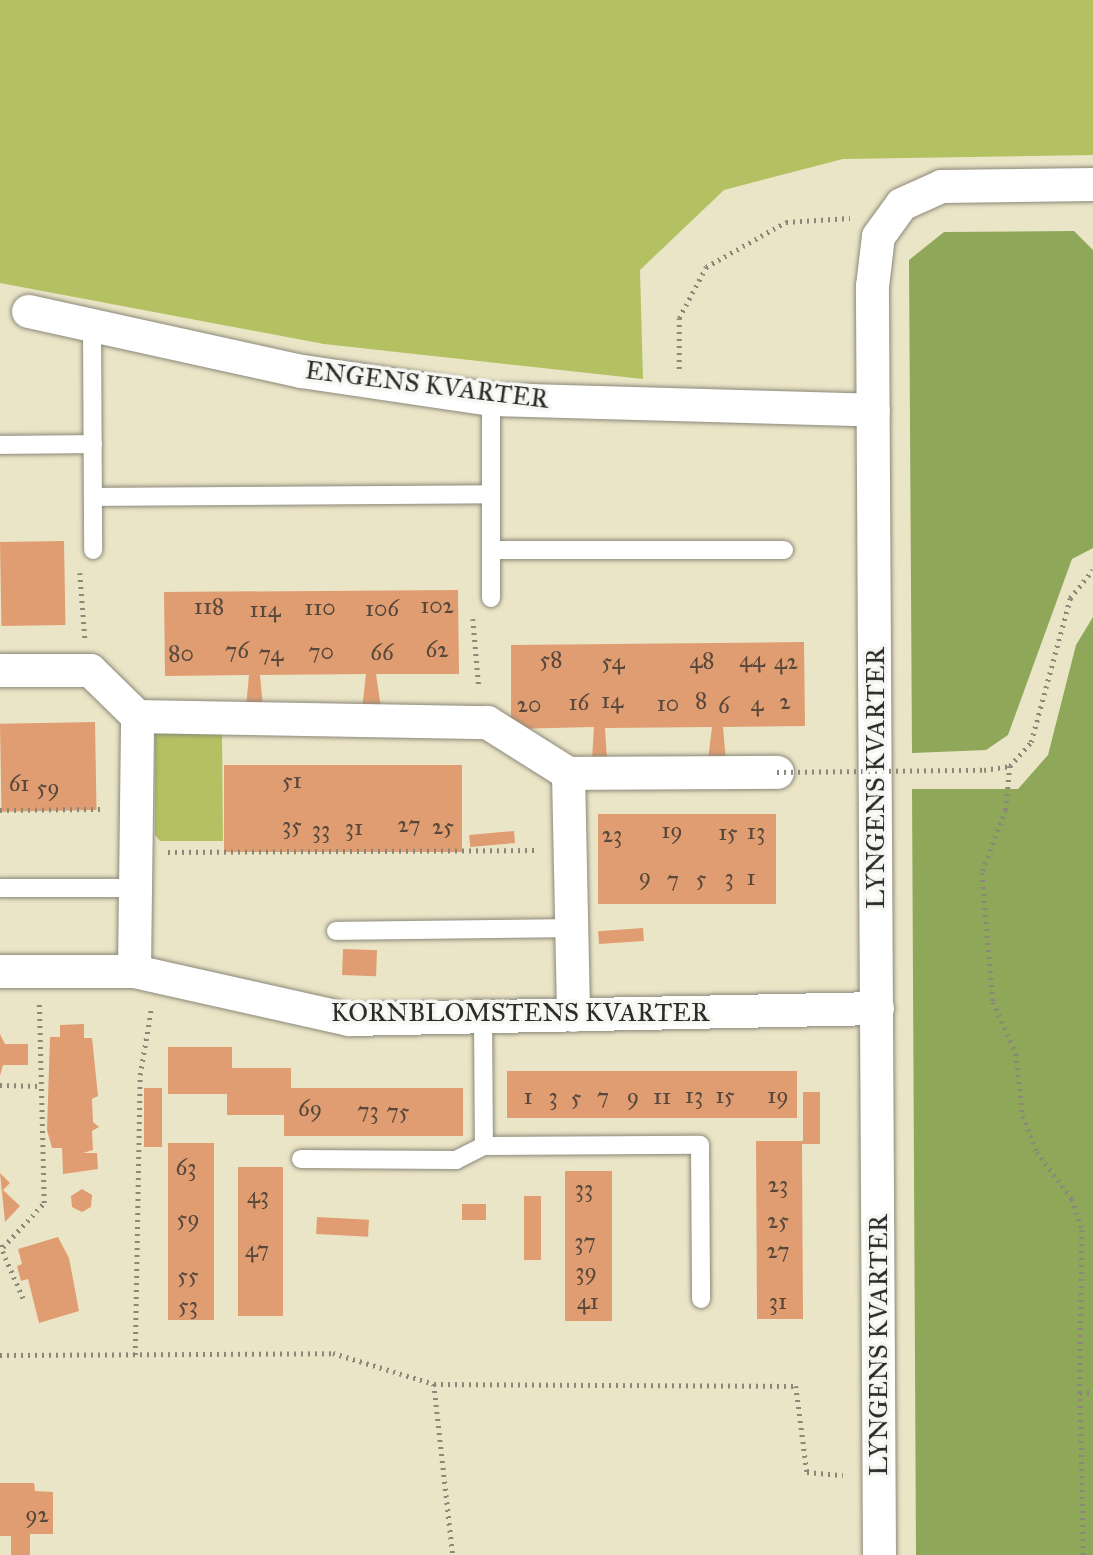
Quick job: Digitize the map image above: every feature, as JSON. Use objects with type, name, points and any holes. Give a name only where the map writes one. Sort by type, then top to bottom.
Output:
[{"type":"street","name":"LYNGENS KVARTER","points":[[879,1555],[873,410],[877,236],[901,204],[941,186],[1093,184]]},
{"type":"street","name":"ENGENS KVARTER","points":[[28,311],[302,370],[491,399],[679,408],[873,410]]},
{"type":"street","points":[[0,670],[90,670],[138,716],[486,722],[568,773],[777,772]]},
{"type":"street","points":[[138,716],[135,888],[145,974]]},
{"type":"street","points":[[568,773],[569,928],[573,1014]]},
{"type":"street","name":"KORNBLOMSTENS KVARTER","points":[[0,971],[145,974],[349,1019],[877,1008]]},
{"type":"lane","points":[[92,325],[93,550]]},
{"type":"lane","points":[[491,399],[491,598]]},
{"type":"lane","points":[[0,445],[93,443]]},
{"type":"lane","points":[[93,497],[491,494]]},
{"type":"lane","points":[[491,550],[784,550]]},
{"type":"lane","points":[[0,888],[135,888]]},
{"type":"lane","points":[[336,932],[569,928]]},
{"type":"lane","points":[[483,1016],[484,1146]]},
{"type":"lane","points":[[301,1159],[456,1160],[484,1146],[700,1145],[701,1299]]},
{"type":"path","points":[[679,408],[679,318],[705,267],[786,222],[862,217]]},
{"type":"path","points":[[90,670],[79,556],[93,550]]},
{"type":"path","points":[[1083,1555],[1080,1393],[1083,1230],[1072,1199],[1037,1152],[1023,1116],[1016,1054],[993,1002],[982,873],[1006,810],[1010,766],[1031,742],[1070,598],[1093,570]]},
{"type":"path","points":[[486,722],[473,661],[473,608],[491,598]]},
{"type":"path","points":[[777,772],[984,770],[1010,766]]},
{"type":"path","points":[[0,810],[136,809]]},
{"type":"path","points":[[136,852],[568,850]]},
{"type":"path","points":[[24,1300],[1,1246],[44,1203],[38,971]]},
{"type":"path","points":[[135,1355],[140,1075],[145,974]]},
{"type":"path","points":[[0,1085],[41,1086]]},
{"type":"path","points":[[0,1355],[332,1353],[434,1384],[796,1386],[807,1472],[879,1477]]},
{"type":"path","points":[[434,1384],[453,1555]]},
{"type":"path","points":[[1080,1393],[1093,1392]]},
{"type":"green space","points":[[0,0],[1093,0],[1093,155],[843,159],[724,190],[640,270],[643,379],[324,344],[0,283]]},
{"type":"green space","points":[[1074,231],[1093,250],[1093,548],[1072,559],[1008,735],[986,750],[912,753],[909,260],[944,232]]},
{"type":"green space","points":[[1093,617],[1093,1555],[916,1555],[912,789],[1018,789],[1048,755],[1076,645]]},
{"type":"green space","points":[[222,731],[223,841],[160,841],[155,835],[155,732]]},
{"type":"building","points":[[64,541],[65,625],[1,626],[0,542]]},
{"type":"building","points":[[458,590],[459,674],[376,674],[381,708],[362,709],[366,674],[260,675],[263,707],[246,707],[249,675],[165,676],[164,592]]},
{"type":"building","points":[[804,642],[805,726],[723,727],[726,761],[708,760],[712,727],[605,728],[607,759],[592,759],[594,727],[511,729],[511,645]]},
{"type":"building","points":[[95,722],[97,810],[2,812],[0,724]]},
{"type":"building","points":[[224,765],[462,765],[462,852],[224,852]]},
{"type":"building","points":[[598,814],[776,814],[776,904],[598,904]]},
{"type":"building","points":[[514,831],[515,843],[470,847],[469,835]]},
{"type":"building","points":[[643,928],[644,941],[599,944],[598,931]]},
{"type":"building","points":[[343,949],[377,950],[376,976],[342,975]]},
{"type":"building","points":[[84,1024],[84,1038],[92,1038],[98,1096],[92,1099],[93,1122],[99,1127],[92,1131],[93,1150],[83,1153],[97,1153],[98,1169],[63,1174],[62,1148],[52,1148],[47,1130],[50,1037],[60,1037],[60,1025]]},
{"type":"building","points":[[0,1034],[5,1044],[28,1044],[28,1065],[3,1065],[0,1076]]},
{"type":"building","points":[[168,1047],[232,1047],[232,1068],[291,1068],[291,1088],[463,1088],[463,1136],[284,1136],[284,1115],[227,1115],[227,1094],[168,1094]]},
{"type":"building","points":[[507,1071],[797,1071],[797,1118],[507,1118]]},
{"type":"building","points":[[144,1088],[162,1088],[162,1147],[144,1147]]},
{"type":"building","points":[[803,1092],[820,1092],[820,1144],[802,1144],[803,1319],[757,1319],[756,1141],[803,1141]]},
{"type":"building","points":[[168,1143],[214,1143],[214,1320],[168,1320]]},
{"type":"building","points":[[238,1167],[283,1167],[283,1316],[238,1316]]},
{"type":"building","points":[[565,1171],[612,1171],[612,1321],[565,1321]]},
{"type":"building","points":[[0,1173],[10,1183],[3,1190],[20,1206],[5,1222]]},
{"type":"building","points":[[82,1189],[92,1195],[91,1207],[82,1212],[72,1207],[71,1196]]},
{"type":"building","points":[[524,1196],[541,1196],[541,1260],[524,1260]]},
{"type":"building","points":[[462,1204],[486,1204],[486,1220],[462,1220]]},
{"type":"building","points":[[317,1217],[369,1220],[368,1237],[316,1234]]},
{"type":"building","points":[[58,1237],[69,1258],[79,1311],[39,1323],[28,1279],[21,1281],[17,1266],[22,1264],[18,1249]]},
{"type":"building","points":[[0,1483],[34,1483],[35,1491],[53,1492],[53,1534],[30,1534],[30,1555],[11,1555],[11,1536],[0,1536]]}]
